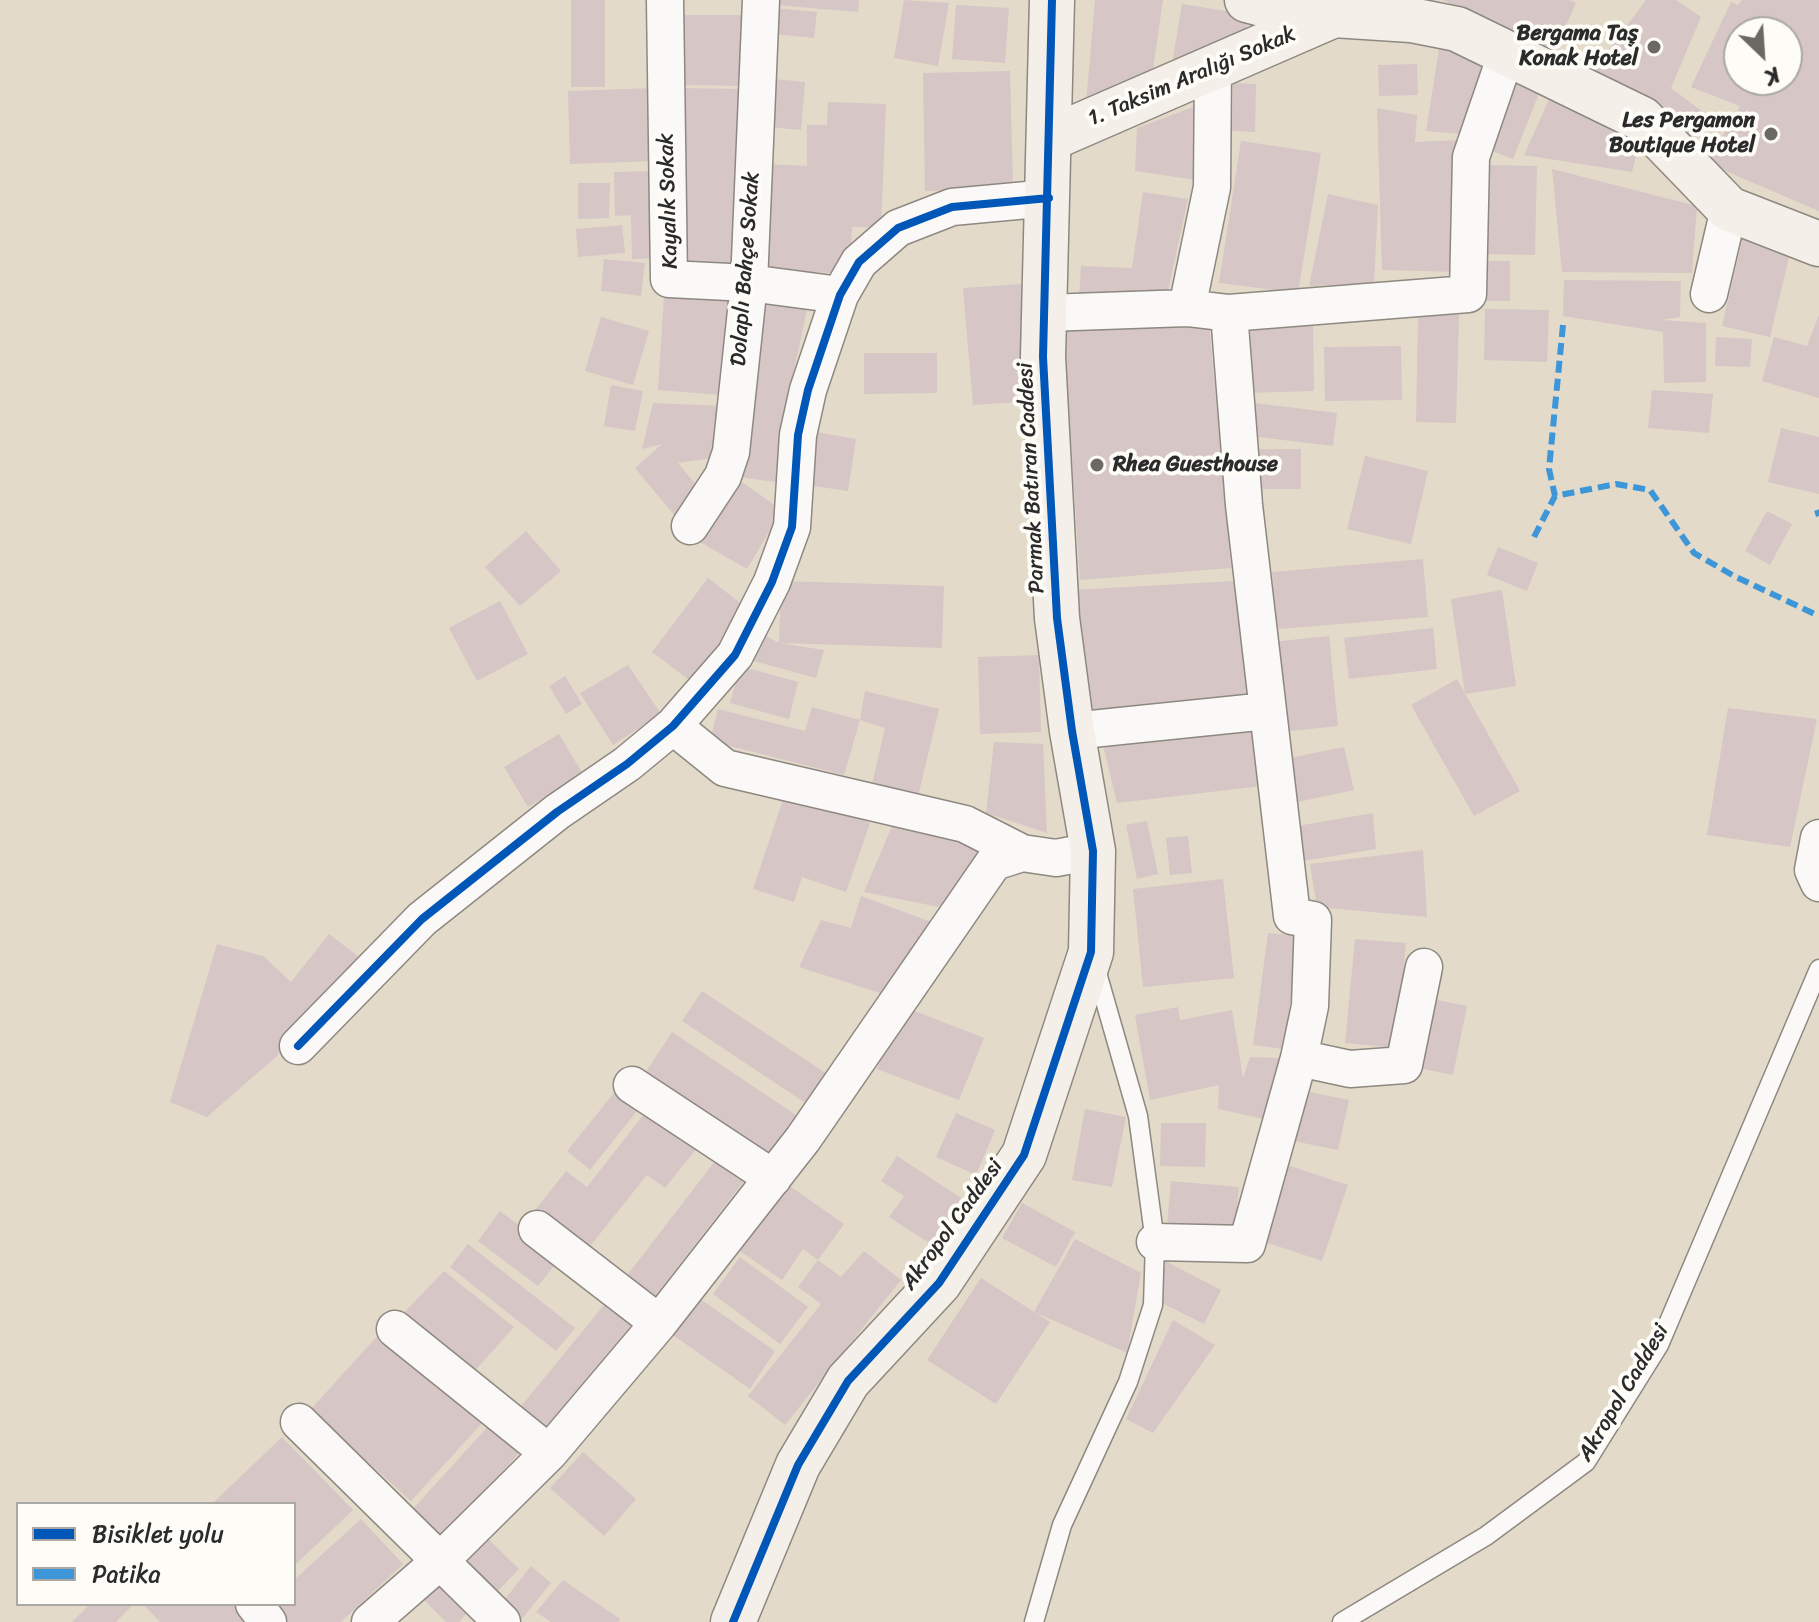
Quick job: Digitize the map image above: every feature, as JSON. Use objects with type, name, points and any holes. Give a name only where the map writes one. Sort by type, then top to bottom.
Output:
[{"type":"main road","name":"Parmak Batıran Caddesi","points":[[1052,0],[1043,357],[1057,618],[1072,731],[1093,851],[1091,952]]},
{"type":"main road","points":[[1247,0],[1273,7],[1411,20],[1457,29],[1642,119],[1729,209],[1819,244]]},
{"type":"main road","name":"1. Taksim Aralığı Sokak","points":[[1049,139],[1334,15]]},
{"type":"main road","name":"Akropol Caddesi","points":[[733,1622],[798,1465],[848,1381],[939,1283],[1024,1155],[1091,952]]},
{"type":"street","name":"Kayalık Sokak","points":[[665,0],[669,279],[749,283],[840,295]]},
{"type":"street","name":"Dolaplı Bahçe Sokak","points":[[690,526],[723,476],[731,452],[749,283],[761,0]]},
{"type":"street","points":[[1046,313],[1187,308],[1229,313],[1468,294],[1471,157],[1507,52]]},
{"type":"street","points":[[1187,308],[1212,187],[1213,68]]},
{"type":"street","points":[[298,1046],[422,919],[557,812],[627,764],[673,726],[735,655],[772,582],[792,527],[798,435],[808,390],[840,295],[859,262],[898,228],[952,207],[1049,198]]},
{"type":"street","points":[[1709,294],[1729,209]]},
{"type":"street","points":[[1155,1242],[1247,1244],[1299,1058],[1310,1006],[1313,920],[1292,916],[1244,505],[1229,313]]},
{"type":"street","points":[[1072,731],[1267,711]]},
{"type":"street","points":[[673,726],[725,768],[965,824],[1022,853],[1056,858],[1093,851]]},
{"type":"street","points":[[1819,838],[1813,870],[1819,883]]},
{"type":"street","points":[[370,1622],[439,1562],[549,1453],[659,1323],[803,1139],[994,862],[1022,853]]},
{"type":"street","points":[[1299,1058],[1350,1069],[1404,1065],[1424,967]]},
{"type":"street","points":[[632,1085],[773,1178]]},
{"type":"street","points":[[537,1229],[659,1323]]},
{"type":"street","points":[[395,1329],[549,1453]]},
{"type":"street","points":[[299,1422],[502,1622]]},
{"type":"street","points":[[256,1606],[268,1622]]},
{"type":"lane","points":[[1034,1622],[1062,1525],[1128,1382],[1153,1305],[1155,1242],[1138,1116],[1091,952]]},
{"type":"lane","name":"Akropol Caddesi","points":[[1342,1622],[1486,1536],[1586,1462],[1659,1345],[1819,969]]},
{"type":"building","points":[[571,0],[605,0],[605,87],[571,87]]},
{"type":"building","points":[[776,0],[859,0],[858,12],[775,5]]},
{"type":"building","points":[[904,0],[949,3],[938,66],[894,58]]},
{"type":"building","points":[[1095,0],[1163,0],[1150,90],[1086,103]]},
{"type":"building","points":[[1442,0],[1569,0],[1576,3],[1555,50]]},
{"type":"building","points":[[1646,0],[1676,0],[1701,17],[1671,88],[1707,115],[1693,146],[1593,71]]},
{"type":"building","name":"Les Pergamon Boutique Hotel","points":[[1742,0],[1819,0],[1819,211],[1707,163],[1740,106],[1691,87],[1723,19],[1723,96],[1803,96],[1803,16],[1724,16],[1731,2],[1738,5]]},
{"type":"building","points":[[1182,4],[1250,15],[1239,54],[1170,77]]},
{"type":"building","points":[[956,5],[1009,8],[1005,63],[952,59]]},
{"type":"building","points":[[774,8],[817,12],[814,38],[772,34]]},
{"type":"building","points":[[682,15],[746,15],[745,86],[681,85]]},
{"type":"building","points":[[1440,43],[1488,57],[1462,134],[1426,131]]},
{"type":"building","points":[[1417,64],[1418,95],[1379,96],[1378,65]]},
{"type":"building","points":[[1510,69],[1540,91],[1513,159],[1480,146]]},
{"type":"building","points":[[1010,71],[1013,189],[925,191],[923,73]]},
{"type":"building","points":[[773,79],[805,82],[801,130],[768,127]]},
{"type":"building","points":[[1233,83],[1256,84],[1255,132],[1232,131]]},
{"type":"building","points":[[655,88],[658,161],[570,164],[568,91]]},
{"type":"building","points":[[679,88],[742,89],[738,269],[676,269]]},
{"type":"building","points":[[1552,93],[1642,132],[1632,172],[1524,155]]},
{"type":"building","points":[[828,102],[886,104],[881,227],[852,227],[851,256],[830,273],[758,269],[763,164],[807,166],[807,125],[827,125]]},
{"type":"building","points":[[1204,103],[1196,180],[1135,171],[1137,128]]},
{"type":"building","points":[[1377,108],[1417,115],[1415,142],[1461,140],[1458,272],[1382,270]]},
{"type":"building","points":[[1241,141],[1321,153],[1298,293],[1219,283]]},
{"type":"building","points":[[1484,165],[1537,166],[1535,255],[1482,254]]},
{"type":"building","points":[[1552,169],[1697,206],[1692,273],[1562,272]]},
{"type":"building","points":[[657,171],[660,258],[632,259],[631,215],[615,216],[614,172]]},
{"type":"building","points":[[578,183],[610,183],[609,218],[578,219]]},
{"type":"building","points":[[1143,192],[1188,199],[1166,300],[1079,297],[1081,266],[1132,268]]},
{"type":"building","points":[[1328,194],[1378,205],[1374,283],[1309,286]]},
{"type":"building","points":[[622,225],[625,253],[578,257],[576,229]]},
{"type":"building","points":[[1743,237],[1791,249],[1770,337],[1722,326]]},
{"type":"building","points":[[604,259],[645,263],[641,296],[601,291]]},
{"type":"building","points":[[1481,261],[1510,261],[1510,301],[1481,301]]},
{"type":"building","points":[[1564,280],[1681,281],[1680,317],[1662,320],[1706,323],[1706,382],[1664,383],[1663,332],[1563,316]]},
{"type":"building","points":[[1022,284],[1031,401],[973,405],[963,288]]},
{"type":"building","points":[[664,295],[729,299],[722,395],[658,390]]},
{"type":"building","points":[[758,299],[808,305],[786,407],[782,483],[733,476]]},
{"type":"building","points":[[1485,309],[1549,310],[1547,362],[1484,360]]},
{"type":"building","points":[[1418,314],[1459,315],[1456,423],[1416,422]]},
{"type":"building","points":[[1819,315],[1819,398],[1762,381],[1774,337],[1807,346]]},
{"type":"building","points":[[601,317],[649,331],[633,385],[585,371]]},
{"type":"building","points":[[1209,321],[1231,568],[1080,580],[1063,324]]},
{"type":"building","points":[[1313,324],[1314,391],[1247,393],[1246,326]]},
{"type":"building","points":[[1716,337],[1752,339],[1750,367],[1715,366]]},
{"type":"building","points":[[1401,346],[1402,400],[1325,401],[1324,347]]},
{"type":"building","points":[[864,353],[937,353],[937,393],[864,394]]},
{"type":"building","points":[[611,385],[643,391],[635,431],[604,426]]},
{"type":"building","points":[[1652,390],[1713,394],[1709,433],[1648,428]]},
{"type":"building","points":[[653,403],[723,406],[719,457],[678,463],[702,492],[675,516],[635,468],[662,444],[642,449]]},
{"type":"building","points":[[1254,403],[1337,413],[1333,446],[1250,436]]},
{"type":"building","points":[[1781,428],[1819,437],[1819,494],[1768,482]]},
{"type":"building","points":[[815,432],[856,439],[848,491],[807,485]]},
{"type":"building","points":[[1255,449],[1301,449],[1301,489],[1255,489]]},
{"type":"building","points":[[1365,456],[1428,471],[1411,544],[1347,529]]},
{"type":"building","points":[[733,476],[782,510],[747,569],[693,538]]},
{"type":"building","points":[[1767,511],[1792,524],[1770,565],[1745,551]]},
{"type":"building","points":[[526,531],[561,571],[520,606],[485,567]]},
{"type":"building","points":[[1498,547],[1538,563],[1527,591],[1487,575]]},
{"type":"building","points":[[1423,559],[1428,617],[1277,629],[1272,572]]},
{"type":"building","points":[[708,578],[748,609],[692,682],[652,652]]},
{"type":"building","points":[[781,581],[944,586],[942,648],[779,643]]},
{"type":"building","points":[[1234,581],[1249,699],[1085,714],[1072,590]]},
{"type":"building","points":[[1502,590],[1516,686],[1465,694],[1451,599]]},
{"type":"building","points":[[500,601],[528,654],[477,681],[449,628]]},
{"type":"building","points":[[1433,628],[1437,669],[1349,679],[1344,638]]},
{"type":"building","points":[[758,632],[779,643],[824,650],[816,678],[750,660]]},
{"type":"building","points":[[1329,636],[1338,726],[1281,732],[1272,642]]},
{"type":"building","points":[[1039,655],[1041,732],[980,734],[978,657]]},
{"type":"building","points":[[628,665],[661,714],[613,745],[580,693]]},
{"type":"building","points":[[740,666],[798,682],[789,719],[730,703]]},
{"type":"building","points":[[565,676],[582,704],[566,714],[549,686]]},
{"type":"building","points":[[1457,679],[1520,791],[1474,816],[1411,705]]},
{"type":"building","points":[[865,691],[939,709],[918,796],[872,785],[885,728],[860,720]]},
{"type":"building","points":[[812,707],[860,720],[844,775],[710,741],[718,709],[805,731]]},
{"type":"building","points":[[1728,708],[1817,719],[1790,847],[1707,835]]},
{"type":"building","points":[[1257,729],[1262,786],[1117,803],[1103,745]]},
{"type":"building","points":[[559,734],[583,774],[528,807],[504,767]]},
{"type":"building","points":[[994,742],[1043,744],[1047,833],[986,813]]},
{"type":"building","points":[[1344,747],[1354,790],[1298,802],[1289,758]]},
{"type":"building","points":[[785,794],[870,823],[846,892],[802,877],[794,902],[753,889]]},
{"type":"building","points":[[1373,813],[1376,849],[1303,861],[1297,826]]},
{"type":"building","points":[[895,819],[989,850],[939,907],[864,892]]},
{"type":"building","points":[[1147,821],[1158,874],[1137,879],[1126,825]]},
{"type":"building","points":[[1188,836],[1192,873],[1170,875],[1166,838]]},
{"type":"building","points":[[1423,850],[1427,917],[1317,907],[1310,864]]},
{"type":"building","points":[[1223,879],[1234,978],[1143,987],[1133,889]]},
{"type":"building","points":[[861,896],[934,923],[886,995],[799,967],[821,920],[851,928]]},
{"type":"building","points":[[1268,933],[1299,936],[1284,1049],[1253,1045]]},
{"type":"building","points":[[329,934],[359,957],[277,1056],[207,1117],[170,1102],[217,944],[263,956],[291,982]]},
{"type":"building","points":[[1355,939],[1406,943],[1396,1048],[1345,1043]]},
{"type":"building","points":[[702,991],[833,1078],[813,1108],[682,1021]]},
{"type":"building","points":[[1427,998],[1467,1006],[1453,1075],[1414,1067]]},
{"type":"building","points":[[902,1006],[984,1038],[959,1100],[877,1069]]},
{"type":"building","points":[[1178,1007],[1180,1020],[1232,1010],[1243,1078],[1250,1057],[1280,1058],[1269,1120],[1218,1109],[1219,1085],[1150,1100],[1135,1015]]},
{"type":"building","points":[[672,1032],[799,1117],[771,1160],[644,1075]]},
{"type":"building","points":[[1299,1090],[1349,1100],[1338,1150],[1288,1140]]},
{"type":"building","points":[[614,1093],[637,1111],[590,1170],[567,1151]]},
{"type":"building","points":[[648,1109],[697,1148],[665,1188],[647,1175],[583,1255],[532,1214],[566,1171],[587,1187]]},
{"type":"building","points":[[1085,1109],[1126,1117],[1112,1187],[1072,1180]]},
{"type":"building","points":[[956,1113],[995,1130],[976,1175],[936,1157]]},
{"type":"building","points":[[1161,1123],[1206,1123],[1205,1167],[1160,1166]]},
{"type":"building","points":[[719,1156],[747,1177],[652,1300],[625,1278]]},
{"type":"building","points":[[897,1156],[967,1202],[937,1248],[889,1217],[904,1196],[881,1181]]},
{"type":"building","points":[[1284,1164],[1348,1185],[1322,1261],[1259,1240]]},
{"type":"building","points":[[1171,1181],[1239,1187],[1235,1230],[1167,1225]]},
{"type":"building","points":[[784,1182],[844,1224],[818,1260],[803,1249],[782,1280],[737,1249]]},
{"type":"building","points":[[1022,1203],[1075,1232],[1056,1267],[1002,1238]]},
{"type":"building","points":[[500,1211],[561,1257],[538,1286],[478,1241]]},
{"type":"building","points":[[1075,1239],[1141,1273],[1127,1353],[1034,1312]]},
{"type":"building","points":[[468,1244],[575,1328],[556,1351],[450,1267]]},
{"type":"building","points":[[864,1251],[901,1280],[785,1425],[748,1396],[821,1304],[798,1287],[818,1260],[841,1277]]},
{"type":"building","points":[[740,1257],[808,1307],[780,1344],[713,1294]]},
{"type":"building","points":[[1165,1261],[1221,1290],[1204,1324],[1160,1302]]},
{"type":"building","points":[[444,1271],[514,1327],[471,1375],[401,1316]]},
{"type":"building","points":[[981,1278],[1050,1322],[996,1404],[927,1360]]},
{"type":"building","points":[[696,1296],[775,1351],[750,1389],[670,1333]]},
{"type":"building","points":[[609,1299],[636,1321],[544,1433],[517,1411]]},
{"type":"building","points":[[1173,1320],[1215,1345],[1153,1433],[1126,1419]]},
{"type":"building","points":[[382,1331],[483,1422],[411,1501],[310,1410]]},
{"type":"building","points":[[494,1420],[524,1448],[440,1539],[410,1512]]},
{"type":"building","points":[[282,1437],[353,1510],[296,1564],[296,1502],[214,1502]]},
{"type":"building","points":[[583,1452],[636,1499],[604,1536],[550,1488]]},
{"type":"building","points":[[361,1519],[403,1564],[341,1622],[282,1622],[270,1606],[296,1606],[296,1578]]},
{"type":"building","points":[[484,1535],[519,1569],[492,1597],[457,1563]]},
{"type":"building","points":[[531,1566],[551,1583],[521,1620],[501,1604]]},
{"type":"building","points":[[441,1579],[471,1609],[459,1622],[446,1622],[422,1598]]},
{"type":"building","points":[[563,1580],[620,1619],[619,1622],[551,1622],[536,1612]]},
{"type":"building","points":[[88,1606],[132,1606],[116,1622],[72,1622]]},
{"type":"building","points":[[145,1606],[238,1606],[252,1622],[160,1622]]},
{"type":"marked path","points":[[1563,325],[1549,469],[1555,496],[1616,484],[1650,490],[1694,553],[1734,576],[1819,616]]},
{"type":"marked path","points":[[1534,537],[1555,496]]},
{"type":"marked path","points":[[1817,510],[1819,516]]},
{"type":"cycle path","points":[[733,1622],[798,1465],[848,1381],[939,1283],[1024,1155],[1091,952],[1093,851],[1072,731],[1057,618],[1043,357],[1052,0]]},
{"type":"cycle path","points":[[298,1046],[422,919],[557,812],[627,764],[673,726],[735,655],[772,582],[792,527],[798,435],[808,390],[840,295],[859,262],[898,228],[952,207],[1049,198]]},
{"type":"place","name":"Bergama Taş Konak Hotel","points":[[1654,47]]},
{"type":"place","name":"Les Pergamon Boutique Hotel","points":[[1771,134]]},
{"type":"place","name":"Rhea Guesthouse","points":[[1097,465]]}]
